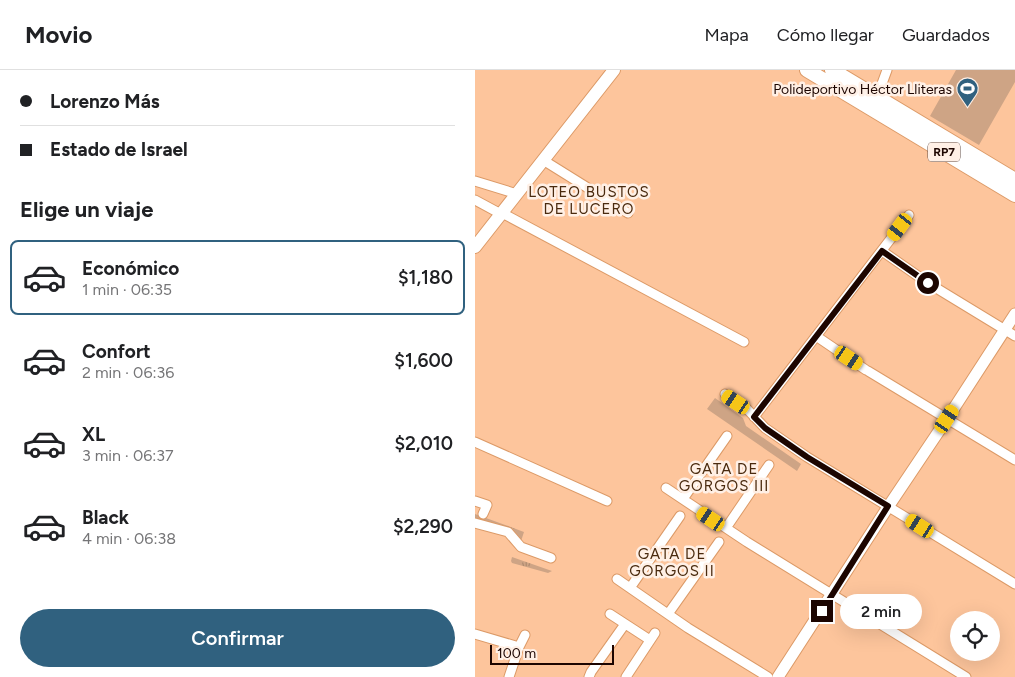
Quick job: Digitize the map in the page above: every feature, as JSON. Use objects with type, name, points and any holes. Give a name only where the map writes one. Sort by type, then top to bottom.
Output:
[{"type":"main road","points":[[475,247],[614,70]]},
{"type":"main road","name":"RP7","points":[[807,70],[875,104],[1015,180]]},
{"type":"main road","name":"RP7","points":[[832,70],[875,104],[1015,194]]},
{"type":"street","points":[[875,104],[887,70]]},
{"type":"street","points":[[543,160],[628,213]]},
{"type":"street","points":[[475,181],[517,194]]},
{"type":"street","points":[[475,200],[745,342]]},
{"type":"street","points":[[754,417],[909,215]]},
{"type":"street","points":[[882,251],[928,283],[1010,333]]},
{"type":"street","points":[[779,677],[888,506],[947,419],[1010,333],[1015,314]]},
{"type":"street","points":[[816,336],[867,370],[1015,460]]},
{"type":"street","points":[[725,394],[747,409],[765,428],[807,457],[1015,584]]},
{"type":"street","points":[[683,499],[727,436]]},
{"type":"street","points":[[475,442],[607,501]]},
{"type":"street","points":[[726,528],[769,466]]},
{"type":"street","points":[[667,488],[747,542],[966,677]]},
{"type":"street","points":[[475,501],[487,506],[483,514]]},
{"type":"street","points":[[630,588],[681,516]]},
{"type":"street","points":[[475,523],[508,532],[521,547],[551,558]]},
{"type":"street","points":[[668,614],[719,542]]},
{"type":"street","points":[[617,579],[688,628],[768,677]]},
{"type":"street","points":[[610,614],[625,624],[653,637],[625,677]]},
{"type":"street","points":[[593,675],[625,624]]},
{"type":"street","points":[[475,634],[519,647]]},
{"type":"street","points":[[509,677],[525,635]]},
{"type":"green space","name":"Polideportivo Héctor Lliteras","points":[[956,70],[1015,70],[1015,82],[979,145],[930,116]]},
{"type":"green space","points":[[715,398],[743,418],[746,426],[801,464],[797,471],[707,409]]},
{"type":"green space","points":[[475,514],[524,532],[521,541],[475,519]]},
{"type":"green space","points":[[512,557],[552,571],[548,573],[512,563]]},
{"type":"place","name":"Polideportivo Héctor Lliteras","points":[[968,108]]},
{"type":"district","name":"LOTEO BUSTOS DE LUCERO","points":[[589,200]]},
{"type":"district","name":"GATA DE GORGOS III","points":[[724,478]]},
{"type":"district","name":"GATA DE GORGOS II","points":[[672,562]]},
{"type":"route","points":[[822,611],[888,506],[807,457],[765,428],[754,417],[882,251],[928,283]]}]
